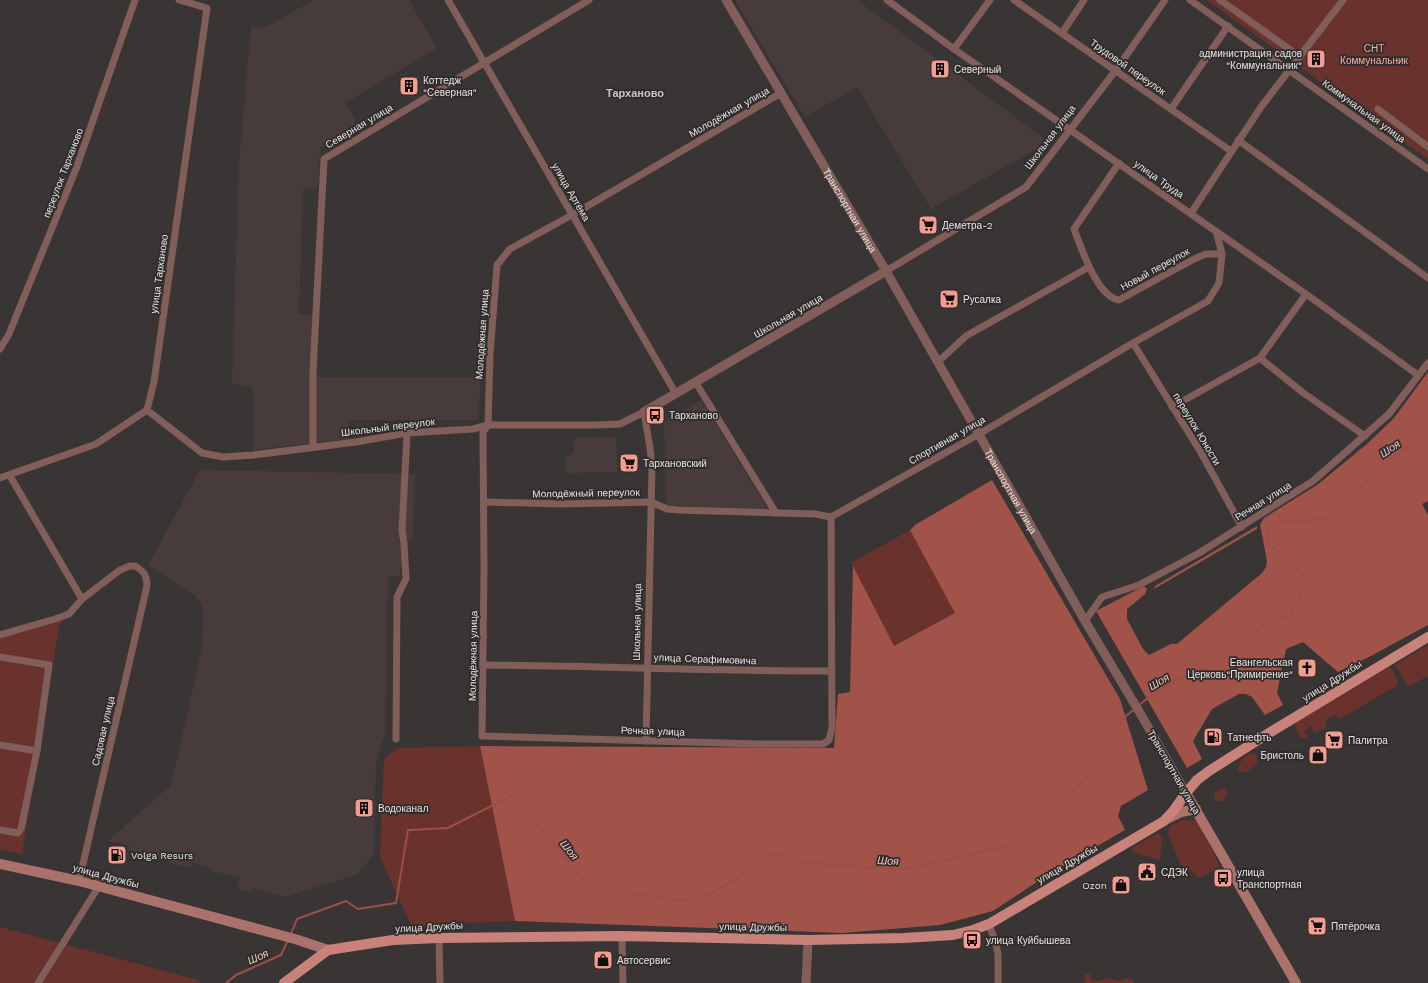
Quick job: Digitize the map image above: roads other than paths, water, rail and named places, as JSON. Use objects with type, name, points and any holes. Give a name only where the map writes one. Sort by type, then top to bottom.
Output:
[{"type":"main road","name":"улица Дружбы","points":[[0,864],[99,886],[295,939],[328,950],[393,940],[439,938],[622,936],[808,940],[929,938],[963,933],[989,924],[1164,821],[1197,780],[1209,771],[1428,637]]},
{"type":"main road","name":"Транспортная улица","points":[[1186,793],[1296,983]]},
{"type":"main road","points":[[1164,821],[1181,812],[1196,809]]},
{"type":"main road","points":[[284,983],[328,950]]},
{"type":"street","name":"переулок Тарханово","points":[[0,349],[9,334],[76,169],[135,0]]},
{"type":"street","name":"улица Тарханово","points":[[147,410],[154,382],[207,8],[179,0]]},
{"type":"street","name":"улица Артёма","points":[[448,0],[676,394]]},
{"type":"street","name":"Северная улица","points":[[313,446],[312,372],[324,159],[589,0]]},
{"type":"street","name":"Транспортная улица","points":[[726,0],[886,271],[1085,621],[1186,793]]},
{"type":"street","name":"улица Труда","points":[[887,0],[954,49],[1119,162],[1306,294],[1418,375]]},
{"type":"street","points":[[954,49],[990,0]]},
{"type":"street","name":"Трудовой переулок","points":[[1014,0],[1231,151]]},
{"type":"street","points":[[1062,33],[1084,0]]},
{"type":"street","name":"Школьная улица","points":[[646,741],[651,502],[650,448],[644,412],[696,383],[1026,187],[1116,70],[1165,0]]},
{"type":"street","name":"Коммунальная улица","points":[[1190,0],[1290,69],[1428,169]]},
{"type":"street","points":[[1220,0],[1300,56]]},
{"type":"street","points":[[1190,213],[1238,140],[1343,0]]},
{"type":"street","points":[[1171,109],[1228,26]]},
{"type":"street","name":"Молодёжная улица","points":[[482,736],[484,502],[483,432],[488,425],[490,355],[497,265],[510,249],[572,215],[781,93]]},
{"type":"street","points":[[1378,109],[1428,147]]},
{"type":"street","points":[[1238,140],[1428,278]]},
{"type":"street","name":"Новый переулок","points":[[1119,162],[1074,229],[1089,267],[1105,292],[1119,300],[1194,259],[1206,254],[1222,254]]},
{"type":"street","name":"Спортивная улица","points":[[831,517],[979,434],[1208,300],[1219,283],[1222,254],[1216,231]]},
{"type":"street","points":[[938,362],[966,336],[1089,267]]},
{"type":"street","points":[[1172,407],[1260,358],[1306,294]]},
{"type":"street","name":"переулок Юности","points":[[1133,343],[1200,451],[1242,527]]},
{"type":"street","points":[[1260,358],[1302,392],[1365,436]]},
{"type":"street","name":"Речная улица","points":[[1085,621],[1102,597],[1139,585],[1199,553],[1313,481],[1389,414],[1428,363]]},
{"type":"street","points":[[696,383],[776,513]]},
{"type":"street","name":"Школьный переулок","points":[[147,410],[202,452],[223,457],[253,455],[313,446],[356,442],[407,433],[473,429],[488,425],[620,424],[644,412]]},
{"type":"street","points":[[0,478],[10,476],[96,444],[147,410]]},
{"type":"street","points":[[396,739],[397,597],[406,579],[402,531],[407,433]]},
{"type":"street","points":[[0,635],[69,614],[82,599],[10,476]]},
{"type":"street","name":"Молодёжный переулок","points":[[484,502],[561,504],[651,502],[667,509],[678,510],[815,514],[831,517]]},
{"type":"street","points":[[831,517],[831,671]]},
{"type":"street","name":"Садовая улица","points":[[78,881],[147,586],[144,572],[135,566],[130,566],[120,570],[82,599]]},
{"type":"street","points":[[0,656],[49,665],[37,751],[21,829],[18,833],[0,830]]},
{"type":"street","name":"улица Серафимовича","points":[[483,666],[831,671]]},
{"type":"street","name":"Речная улица","points":[[482,736],[758,744],[824,744],[829,740],[832,728],[831,671]]},
{"type":"street","points":[[0,745],[37,751]]},
{"type":"street","points":[[38,983],[99,886]]},
{"type":"street","points":[[989,924],[998,954],[998,983]]},
{"type":"street","points":[[622,936],[623,983]]},
{"type":"street","points":[[439,938],[440,983]]},
{"type":"street","points":[[806,983],[808,940]]},
{"type":"waterway","name":"Шоя","points":[[1138,706],[1158,690],[1200,669],[1229,675],[1246,666],[1238,647],[1261,626],[1290,616],[1307,582],[1291,560],[1267,544],[1269,527],[1285,521],[1306,521],[1325,518],[1337,521],[1347,505],[1379,466],[1428,433]]},
{"type":"waterway","name":"Шоя","points":[[291,934],[297,919],[346,901],[358,909],[396,903],[408,830],[448,828],[513,795],[594,893],[628,893],[694,902],[735,880],[773,853],[798,862],[902,870],[1019,843],[1086,777],[1126,716],[1135,709]]},
{"type":"waterway","name":"Шоя","points":[[226,983],[236,975],[281,955],[288,940]]},
{"type":"place","name":"администрация садов \"Коммунальник\"","points":[[1316,59]]},
{"type":"place","name":"Северный","points":[[940,69]]},
{"type":"place","name":"Коттедж \"Северная\"","points":[[409,86]]},
{"type":"place","name":"Деметра-2","points":[[928,225]]},
{"type":"place","name":"Русалка","points":[[949,299]]},
{"type":"place","name":"Тарханово","points":[[655,415]]},
{"type":"place","name":"Тархановский","points":[[629,463]]},
{"type":"place","name":"Евангельская Церковь\"Примирение\"","points":[[1307,668]]},
{"type":"place","name":"Татнефть","points":[[1213,737]]},
{"type":"place","name":"Палитра","points":[[1334,740]]},
{"type":"place","name":"Бристоль","points":[[1318,755]]},
{"type":"place","name":"Водоканал","points":[[364,808]]},
{"type":"place","name":"Volga Resurs","points":[[117,855]]},
{"type":"place","name":"СДЭК","points":[[1147,872]]},
{"type":"place","name":"улица Транспортная","points":[[1223,878]]},
{"type":"place","name":"Ozon","points":[[1121,885]]},
{"type":"place","name":"Пятёрочка","points":[[1317,926]]},
{"type":"place","name":"улица Куйбышева","points":[[972,940]]},
{"type":"place","name":"Автосервис","points":[[603,960]]},
{"type":"district","name":"Тарханово","points":[[635,93]]},
{"type":"park label","name":"СНТ Коммунальник","points":[[1374,54]]}]
